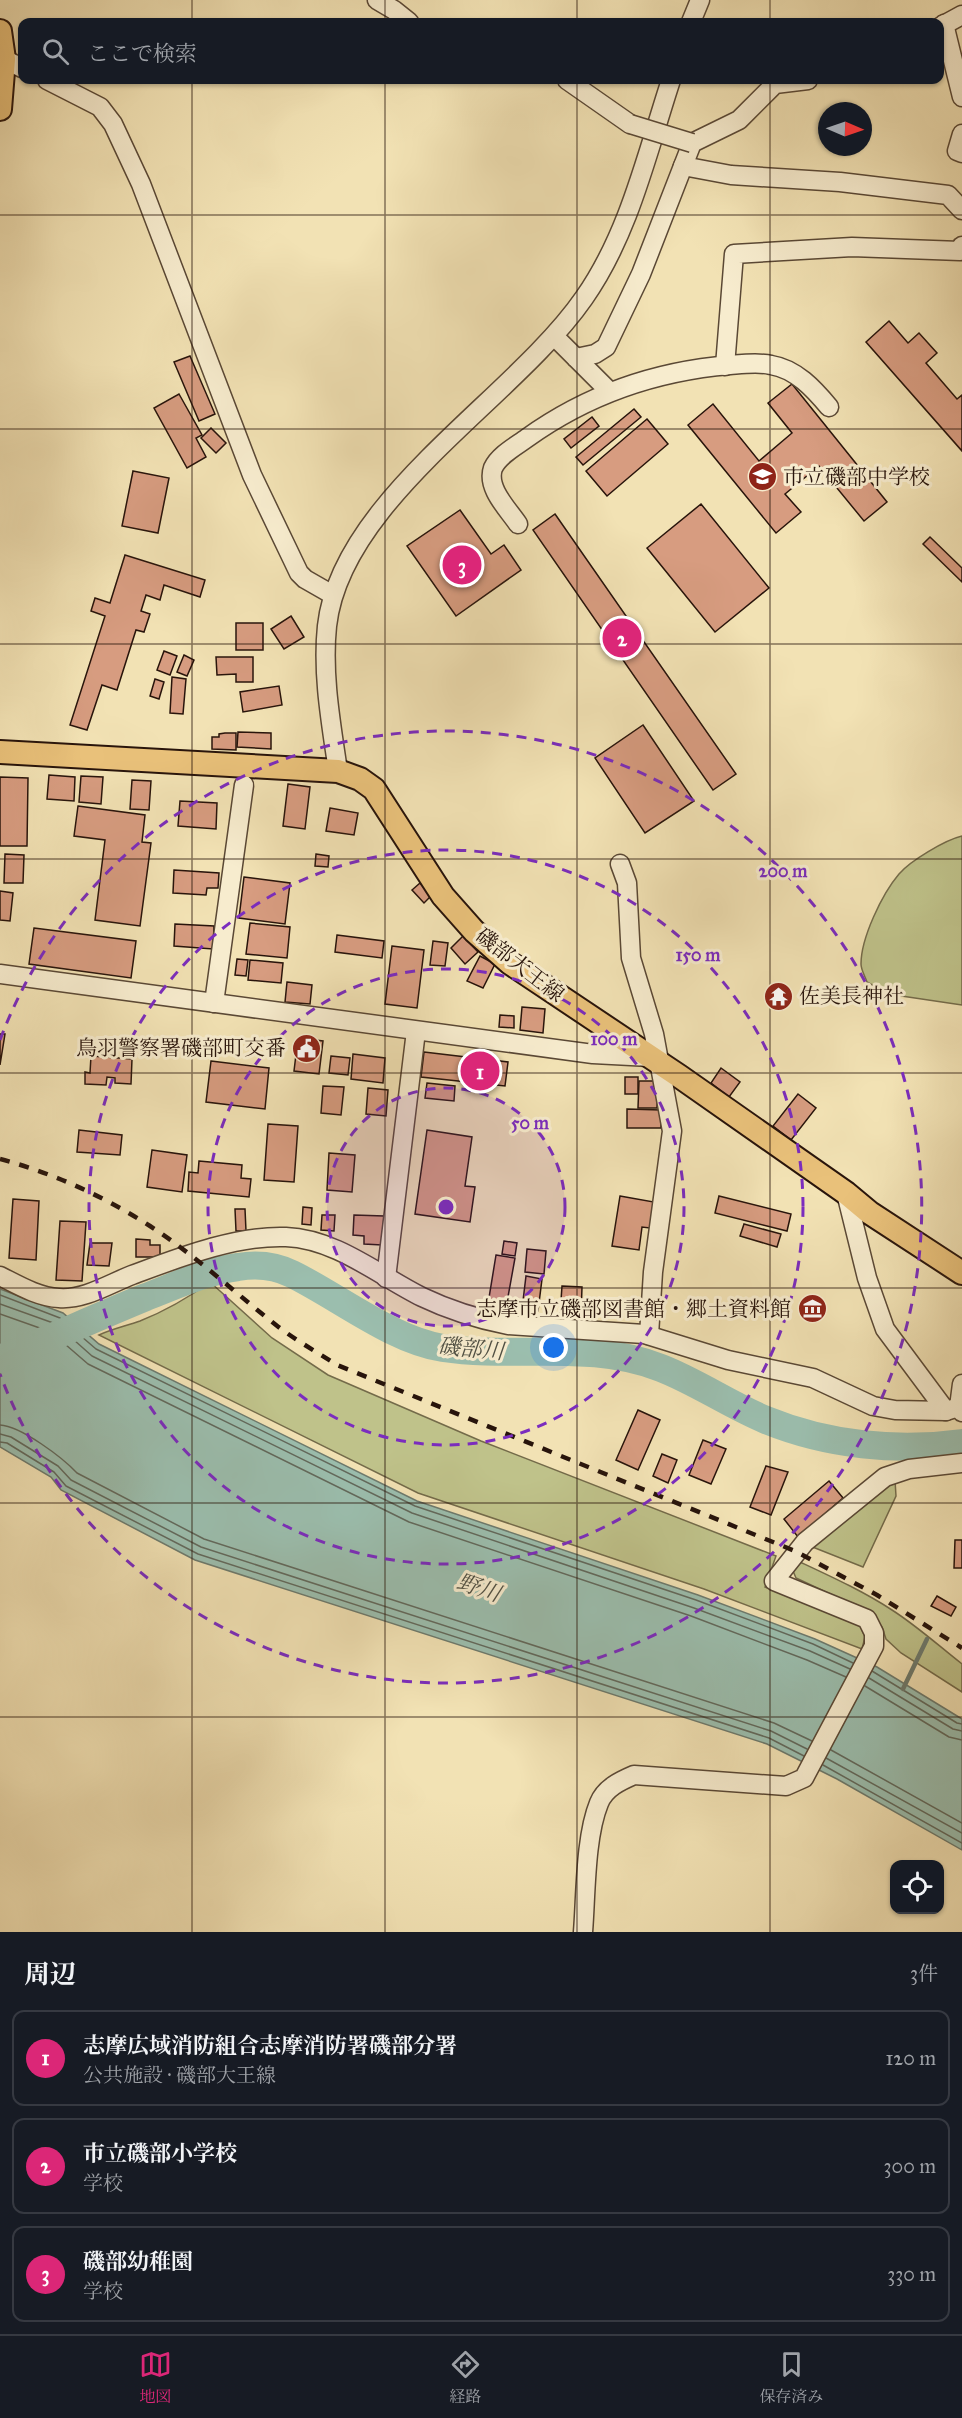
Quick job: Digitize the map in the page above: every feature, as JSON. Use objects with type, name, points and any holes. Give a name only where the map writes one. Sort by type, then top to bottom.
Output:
[{"type":"main road","points":[[0,31],[13,64],[0,109]]},
{"type":"main road","name":"磯部大王線","points":[[0,752],[338,771],[367,782],[380,795],[443,896],[474,931],[510,963],[655,1060],[846,1193],[870,1213],[962,1273]]},
{"type":"street","points":[[377,0],[404,18]]},
{"type":"street","points":[[693,18],[700,0]]},
{"type":"street","points":[[944,24],[962,15]]},
{"type":"street","points":[[944,32],[961,90]]},
{"type":"street","points":[[55,84],[100,107],[113,124],[144,193],[252,475],[299,573],[333,595]]},
{"type":"street","points":[[573,84],[630,124],[692,143]]},
{"type":"street","points":[[338,771],[328,708],[326,659],[327,626],[333,595],[366,532],[410,478],[554,336],[584,298],[610,254],[632,202],[670,84]]},
{"type":"street","points":[[576,358],[595,354],[606,347],[641,274],[692,143],[739,120],[775,84]]},
{"type":"street","points":[[962,134],[957,151],[962,153]]},
{"type":"street","points":[[683,166],[731,175],[840,182],[948,195],[962,210]]},
{"type":"street","points":[[725,366],[734,254],[852,247],[960,251],[962,246]]},
{"type":"street","points":[[554,336],[609,392]]},
{"type":"street","points":[[518,524],[492,484],[494,468],[505,453],[554,418],[609,392],[697,368],[771,364],[799,377],[817,393],[828,407]]},
{"type":"street","points":[[214,1003],[244,785]]},
{"type":"street","points":[[620,864],[629,896],[631,958],[654,1034],[655,1060],[672,1131],[652,1272],[649,1335]]},
{"type":"street","points":[[0,974],[416,1031],[655,1060]]},
{"type":"street","points":[[386,1278],[416,1031]]},
{"type":"street","points":[[846,1193],[867,1278],[885,1329],[956,1410]]},
{"type":"street","points":[[0,1276],[41,1294],[69,1298],[80,1296],[131,1275],[204,1250],[245,1241],[284,1237],[323,1244],[450,1309],[508,1325],[649,1335],[728,1360],[813,1378],[873,1406],[895,1410],[956,1410]]},
{"type":"street","points":[[956,1410],[962,1384]]},
{"type":"street","points":[[583,1932],[591,1836],[599,1802],[615,1783],[634,1775],[786,1786],[804,1778],[874,1646],[874,1633],[867,1619],[774,1581],[805,1542],[885,1477],[909,1469],[962,1463]]},
{"type":"green space","points":[[962,836],[962,1005],[888,994],[867,982],[861,966],[862,953],[874,917],[892,883],[904,869],[937,846]]},
{"type":"green space","points":[[210,1282],[272,1338],[328,1375],[481,1441],[776,1556],[765,1587],[860,1625],[865,1637],[862,1649],[704,1589],[418,1493],[99,1335],[158,1313],[185,1299]]},
{"type":"green space","points":[[895,1480],[896,1496],[863,1567],[810,1546]]},
{"type":"green space","points":[[798,1561],[870,1596],[928,1636],[962,1664],[962,1692],[901,1653],[886,1639],[882,1627],[871,1613],[796,1578],[793,1571]]},
{"type":"water","name":"野川","points":[[0,1289],[63,1313],[99,1344],[417,1501],[698,1595],[815,1639],[877,1667],[962,1719],[962,1850],[837,1779],[767,1744],[195,1560],[61,1490],[51,1477],[0,1447]]},
{"type":"building","points":[[889,321],[908,343],[919,333],[937,353],[926,363],[957,399],[962,395],[962,451],[866,342]]},
{"type":"building","points":[[190,356],[215,414],[199,421],[174,362]]},
{"type":"building","points":[[792,384],[887,502],[864,521],[819,466],[785,494],[801,512],[776,533],[688,425],[713,404],[759,461],[792,433],[768,403]]},
{"type":"building","points":[[179,394],[202,435],[196,438],[206,457],[187,468],[154,408]]},
{"type":"building","points":[[634,409],[641,417],[583,465],[576,457]]},
{"type":"building","points":[[592,417],[599,426],[571,448],[564,439]]},
{"type":"building","points":[[647,419],[668,444],[607,496],[586,471]]},
{"type":"building","points":[[211,428],[226,443],[216,453],[201,438]]},
{"type":"building","points":[[133,471],[169,478],[158,533],[122,526]]},
{"type":"building","points":[[701,504],[769,588],[715,632],[647,548]]},
{"type":"building","points":[[460,510],[491,554],[504,545],[521,570],[456,616],[407,546]]},
{"type":"building","points":[[555,514],[736,774],[713,790],[533,530]]},
{"type":"building","points":[[930,537],[962,568],[962,582],[923,544]]},
{"type":"building","points":[[125,555],[205,580],[200,597],[164,585],[160,600],[146,595],[141,611],[150,614],[144,632],[136,630],[117,690],[102,685],[87,730],[70,725],[105,616],[91,611],[95,598],[110,603]]},
{"type":"building","points":[[291,616],[304,637],[284,649],[271,629]]},
{"type":"building","points":[[236,623],[263,623],[263,650],[236,650]]},
{"type":"building","points":[[164,651],[177,656],[170,675],[157,670]]},
{"type":"building","points":[[184,655],[194,660],[187,676],[177,672]]},
{"type":"building","points":[[216,657],[253,657],[253,682],[236,682],[236,674],[217,675]]},
{"type":"building","points":[[172,677],[186,679],[183,714],[170,713]]},
{"type":"building","points":[[155,679],[164,682],[159,699],[150,696]]},
{"type":"building","points":[[279,686],[282,705],[243,712],[240,692]]},
{"type":"building","points":[[643,725],[694,801],[645,833],[595,758]]},
{"type":"building","points":[[238,732],[271,733],[271,749],[237,747]]},
{"type":"building","points":[[236,733],[236,750],[212,749],[212,737],[219,737],[219,734]]},
{"type":"building","points":[[49,775],[75,777],[74,801],[47,799]]},
{"type":"building","points":[[81,776],[103,777],[101,804],[79,802]]},
{"type":"building","points":[[0,777],[28,778],[27,846],[0,846]]},
{"type":"building","points":[[132,780],[151,781],[149,810],[130,809]]},
{"type":"building","points":[[288,784],[310,787],[305,829],[283,826]]},
{"type":"building","points":[[180,801],[217,803],[216,829],[178,826]]},
{"type":"building","points":[[78,806],[145,815],[142,842],[151,843],[140,926],[95,920],[105,840],[74,836]]},
{"type":"building","points":[[330,808],[358,813],[354,835],[326,831]]},
{"type":"building","points":[[5,854],[24,855],[23,883],[4,883]]},
{"type":"building","points":[[316,854],[329,856],[328,867],[315,866]]},
{"type":"building","points":[[174,870],[219,873],[218,888],[207,888],[206,895],[173,893]]},
{"type":"building","points":[[244,877],[290,883],[285,924],[239,918]]},
{"type":"building","points":[[420,883],[431,896],[424,903],[412,890]]},
{"type":"building","points":[[0,891],[13,893],[10,921],[0,920]]},
{"type":"building","points":[[250,923],[290,927],[287,958],[246,954]]},
{"type":"building","points":[[175,924],[214,926],[213,949],[174,946]]},
{"type":"building","points":[[34,928],[136,941],[131,978],[29,964]]},
{"type":"building","points":[[337,935],[384,941],[382,958],[335,952]]},
{"type":"building","points":[[463,936],[478,952],[465,964],[451,948]]},
{"type":"building","points":[[433,941],[448,943],[445,966],[430,965]]},
{"type":"building","points":[[392,946],[424,950],[417,1008],[385,1004]]},
{"type":"building","points":[[480,956],[495,964],[483,988],[467,981]]},
{"type":"building","points":[[237,959],[248,960],[246,976],[235,975]]},
{"type":"building","points":[[250,960],[283,963],[281,983],[248,980]]},
{"type":"building","points":[[287,982],[312,985],[310,1004],[285,1002]]},
{"type":"building","points":[[522,1007],[545,1009],[543,1033],[520,1030]]},
{"type":"building","points":[[500,1015],[514,1016],[514,1028],[499,1027]]},
{"type":"building","points":[[0,1034],[5,1034],[0,1065]]},
{"type":"building","points":[[298,1038],[323,1041],[319,1074],[294,1071]]},
{"type":"building","points":[[424,1052],[508,1062],[505,1086],[421,1077]]},
{"type":"building","points":[[353,1054],[385,1058],[383,1083],[351,1079]]},
{"type":"building","points":[[91,1056],[132,1059],[131,1084],[115,1083],[115,1078],[107,1077],[106,1085],[85,1084],[85,1072],[90,1073]]},
{"type":"building","points":[[331,1056],[350,1058],[348,1075],[329,1073]]},
{"type":"building","points":[[211,1061],[269,1068],[265,1109],[206,1102]]},
{"type":"building","points":[[721,1068],[740,1082],[729,1097],[711,1083]]},
{"type":"building","points":[[625,1077],[638,1077],[638,1094],[625,1094]]},
{"type":"building","points":[[639,1081],[658,1081],[657,1108],[638,1108]]},
{"type":"building","points":[[427,1083],[455,1086],[454,1101],[425,1098]]},
{"type":"building","points":[[323,1086],[344,1087],[341,1115],[321,1113]]},
{"type":"building","points":[[368,1088],[388,1090],[386,1116],[366,1114]]},
{"type":"building","points":[[798,1094],[816,1108],[791,1140],[773,1126]]},
{"type":"building","points":[[627,1109],[661,1110],[661,1128],[627,1128]]},
{"type":"building","points":[[268,1124],[298,1126],[294,1182],[264,1180]]},
{"type":"building","points":[[79,1130],[122,1135],[120,1155],[77,1152]]},
{"type":"building","points":[[427,1130],[472,1137],[465,1186],[475,1187],[470,1222],[415,1214]]},
{"type":"building","points":[[152,1150],[187,1155],[182,1192],[147,1187]]},
{"type":"building","points":[[329,1153],[355,1155],[352,1192],[327,1190]]},
{"type":"building","points":[[199,1161],[242,1165],[241,1178],[251,1179],[249,1197],[188,1191],[189,1172],[198,1173]]},
{"type":"building","points":[[620,1196],[654,1202],[650,1228],[642,1227],[639,1250],[612,1246]]},
{"type":"building","points":[[719,1196],[791,1214],[787,1231],[715,1213]]},
{"type":"building","points":[[13,1199],[39,1201],[36,1260],[9,1258]]},
{"type":"building","points":[[303,1207],[312,1208],[311,1225],[302,1224]]},
{"type":"building","points":[[235,1209],[245,1209],[246,1231],[236,1231]]},
{"type":"building","points":[[322,1215],[335,1215],[334,1231],[321,1230]]},
{"type":"building","points":[[354,1215],[384,1216],[382,1245],[364,1244],[364,1236],[353,1235]]},
{"type":"building","points":[[60,1221],[86,1222],[82,1281],[56,1280]]},
{"type":"building","points":[[744,1224],[781,1234],[777,1247],[740,1236]]},
{"type":"building","points":[[136,1239],[150,1240],[150,1245],[160,1245],[160,1257],[136,1257]]},
{"type":"building","points":[[504,1241],[517,1243],[515,1256],[502,1254]]},
{"type":"building","points":[[90,1243],[112,1243],[109,1266],[87,1265]]},
{"type":"building","points":[[527,1249],[546,1251],[544,1274],[525,1272]]},
{"type":"building","points":[[496,1255],[515,1258],[506,1308],[488,1304]]},
{"type":"building","points":[[526,1276],[542,1279],[538,1311],[522,1309]]},
{"type":"building","points":[[562,1286],[582,1287],[581,1316],[560,1315]]},
{"type":"building","points":[[638,1410],[660,1420],[638,1470],[616,1460]]},
{"type":"building","points":[[703,1440],[726,1449],[711,1484],[689,1475]]},
{"type":"building","points":[[662,1454],[677,1460],[668,1483],[653,1476]]},
{"type":"building","points":[[766,1466],[788,1472],[771,1515],[750,1507]]},
{"type":"building","points":[[829,1481],[843,1498],[798,1537],[784,1519]]},
{"type":"building","points":[[955,1540],[962,1540],[962,1568],[954,1568]]},
{"type":"building","points":[[937,1596],[956,1607],[951,1616],[931,1606]]},
{"type":"waterway","name":"磯部川","points":[[0,1359],[191,1279],[226,1269],[266,1266],[292,1274],[310,1283],[366,1317],[404,1336],[443,1348],[470,1351],[580,1352],[608,1355],[661,1368],[766,1420],[813,1435],[838,1441],[888,1446],[913,1447],[962,1443]]},
{"type":"waterway","points":[[903,1689],[927,1639]]},
{"type":"railway","points":[[0,1159],[58,1178],[96,1195],[150,1226],[183,1249],[283,1330],[337,1365],[795,1551],[877,1595],[962,1648]]},
{"type":"place","name":"市立磯部中学校","points":[[762,477]]},
{"type":"place","name":"磯部幼稚園","points":[[462,565]]},
{"type":"place","name":"市立磯部小学校","points":[[622,638]]},
{"type":"place","name":"佐美長神社","points":[[778,996]]},
{"type":"place","name":"鳥羽警察署磯部町交番","points":[[307,1048]]},
{"type":"place","name":"志摩広域消防組合志摩消防署磯部分署","points":[[480,1071]]},
{"type":"place","name":"志摩市立磯部図書館・郷土資料館","points":[[812,1309]]}]
